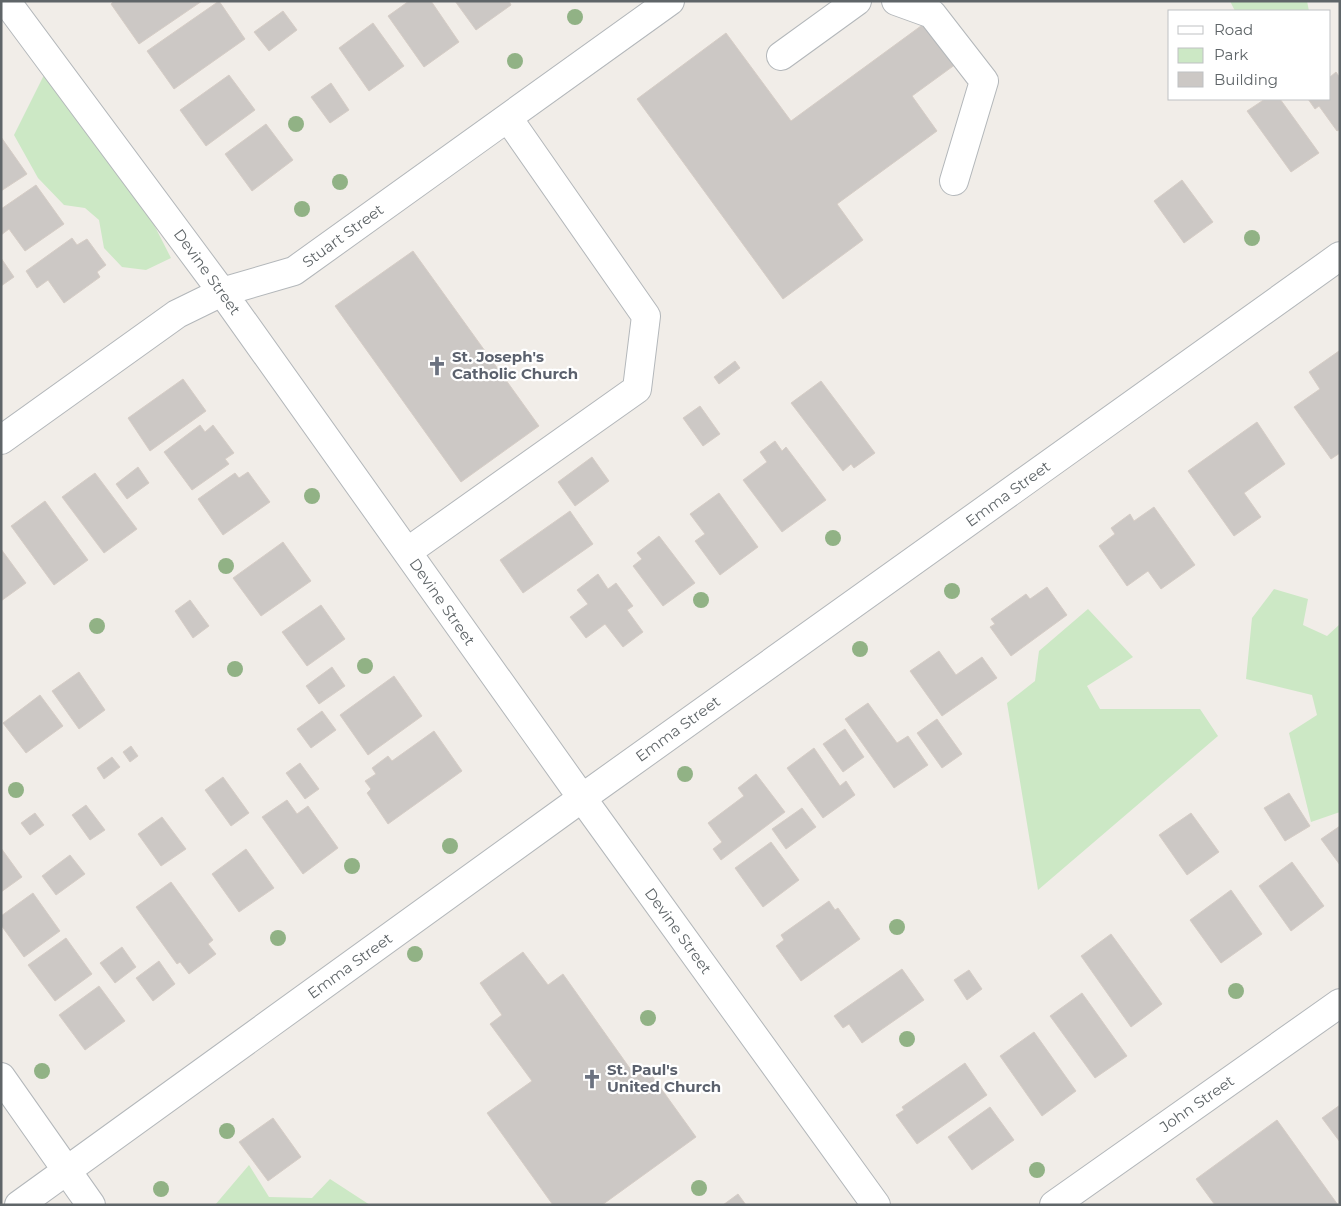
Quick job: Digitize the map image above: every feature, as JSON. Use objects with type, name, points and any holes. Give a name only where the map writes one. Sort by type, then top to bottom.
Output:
[{"type":"street","name":"Devine Street","points":[[6,1],[222,292],[582,798],[876,1205]]},
{"type":"street","name":"Stuart Street","points":[[1,440],[177,314],[222,292],[294,271],[670,1]]},
{"type":"street","points":[[782,56],[857,1]]},
{"type":"street","points":[[896,1],[932,14],[984,81],[954,180]]},
{"type":"street","points":[[407,552],[637,389],[646,316],[508,118]]},
{"type":"street","name":"Emma Street","points":[[19,1205],[582,798],[1340,256]]},
{"type":"street","name":"John Street","points":[[1054,1205],[1340,1003]]},
{"type":"street","points":[[1,1077],[91,1205]]},
{"type":"green space","points":[[1230,1],[1307,1],[1309,10],[1234,10]]},
{"type":"green space","points":[[44,75],[80,80],[171,258],[146,270],[122,267],[104,248],[99,220],[85,208],[64,205],[38,178],[14,135]]},
{"type":"green space","points":[[1274,589],[1308,599],[1303,625],[1327,636],[1340,624],[1340,812],[1311,822],[1289,733],[1317,715],[1312,695],[1246,679],[1252,618]]},
{"type":"green space","points":[[1088,609],[1133,657],[1087,686],[1100,709],[1200,709],[1218,736],[1038,890],[1007,703],[1035,681],[1039,651]]},
{"type":"green space","points":[[249,1165],[269,1197],[312,1198],[330,1179],[370,1205],[215,1205]]},
{"type":"building","points":[[114,1],[202,1],[139,44],[111,4]]},
{"type":"building","points":[[219,1],[245,39],[174,89],[147,51]]},
{"type":"building","points":[[409,1],[431,1],[459,42],[424,67],[388,16]]},
{"type":"building","points":[[455,1],[509,1],[511,5],[476,30]]},
{"type":"building","points":[[283,11],[297,30],[269,51],[254,32]]},
{"type":"building","points":[[373,23],[404,66],[369,91],[339,48]]},
{"type":"building","points":[[925,23],[956,64],[912,96],[937,131],[837,204],[863,240],[783,299],[637,99],[726,33],[791,121]]},
{"type":"building","points":[[1336,72],[1340,78],[1340,129],[1337,131],[1319,106],[1315,109],[1309,100],[1331,100],[1331,76]]},
{"type":"building","points":[[229,75],[255,110],[206,146],[180,110]]},
{"type":"building","points":[[331,83],[349,110],[330,123],[311,97]]},
{"type":"building","points":[[1264,100],[1281,100],[1319,153],[1291,172],[1247,111]]},
{"type":"building","points":[[266,124],[293,160],[252,191],[225,154]]},
{"type":"building","points":[[1,137],[27,174],[1,191]]},
{"type":"building","points":[[1182,180],[1213,222],[1184,243],[1154,201]]},
{"type":"building","points":[[36,185],[64,224],[25,251],[9,229],[1,235],[1,209]]},
{"type":"building","points":[[72,238],[77,245],[87,239],[106,265],[97,272],[100,277],[64,303],[48,280],[37,288],[26,271]]},
{"type":"building","name":"St. Joseph's Catholic Church","points":[[413,251],[539,426],[461,482],[335,306]]},
{"type":"building","points":[[1,258],[14,277],[1,286]]},
{"type":"building","points":[[1339,351],[1340,453],[1331,459],[1294,407],[1320,389],[1309,372]]},
{"type":"building","points":[[735,361],[740,368],[719,384],[714,377]]},
{"type":"building","points":[[183,379],[206,411],[150,451],[128,418]]},
{"type":"building","points":[[821,381],[875,453],[854,468],[851,464],[843,471],[791,403]]},
{"type":"building","points":[[700,406],[720,434],[703,446],[683,418]]},
{"type":"building","points":[[1257,422],[1285,464],[1244,493],[1261,517],[1234,536],[1188,471]]},
{"type":"building","points":[[200,425],[205,432],[213,425],[234,453],[225,459],[229,464],[192,490],[164,452]]},
{"type":"building","points":[[775,441],[782,451],[786,447],[826,500],[782,532],[743,480],[767,462],[760,452]]},
{"type":"building","points":[[592,457],[609,481],[575,506],[558,482]]},
{"type":"building","points":[[138,467],[149,483],[127,499],[116,484]]},
{"type":"building","points":[[248,472],[270,502],[223,535],[198,499],[235,473],[239,478]]},
{"type":"building","points":[[95,473],[137,529],[104,553],[62,497]]},
{"type":"building","points":[[719,493],[758,547],[720,575],[695,541],[705,534],[690,514]]},
{"type":"building","points":[[45,501],[88,560],[54,585],[11,526]]},
{"type":"building","points":[[1154,507],[1195,565],[1161,589],[1148,571],[1127,586],[1099,546],[1115,534],[1111,528],[1130,514],[1134,521]]},
{"type":"building","points":[[570,511],[593,544],[523,593],[500,560]]},
{"type":"building","points":[[659,536],[695,583],[663,606],[633,566],[642,559],[637,553]]},
{"type":"building","points":[[283,542],[311,581],[261,616],[233,578]]},
{"type":"building","points":[[1,549],[26,583],[1,601]]},
{"type":"building","points":[[598,574],[608,589],[616,583],[633,606],[627,610],[643,632],[623,647],[605,624],[586,638],[570,617],[588,604],[577,590]]},
{"type":"building","points":[[1047,587],[1067,615],[1011,656],[990,627],[995,624],[991,619],[1026,594],[1030,599]]},
{"type":"building","points":[[190,600],[209,626],[193,638],[175,611]]},
{"type":"building","points":[[321,605],[345,639],[307,666],[282,632]]},
{"type":"building","points":[[939,651],[956,675],[982,657],[997,678],[942,716],[910,671]]},
{"type":"building","points":[[332,667],[345,686],[319,704],[306,686]]},
{"type":"building","points":[[79,672],[105,710],[79,729],[52,691]]},
{"type":"building","points":[[394,676],[422,716],[368,755],[340,715]]},
{"type":"building","points":[[40,695],[63,726],[26,753],[3,723]]},
{"type":"building","points":[[868,703],[897,743],[908,736],[928,765],[894,788],[845,719]]},
{"type":"building","points":[[322,711],[336,730],[311,748],[297,729]]},
{"type":"building","points":[[937,719],[962,754],[942,768],[917,733]]},
{"type":"building","points":[[845,729],[864,757],[843,772],[823,744]]},
{"type":"building","points":[[434,731],[462,771],[388,824],[367,793],[371,789],[365,781],[376,774],[372,768],[388,756],[392,761]]},
{"type":"building","points":[[131,746],[138,756],[130,762],[123,752]]},
{"type":"building","points":[[814,748],[840,786],[846,781],[855,795],[823,818],[787,768]]},
{"type":"building","points":[[112,757],[120,767],[104,779],[97,768]]},
{"type":"building","points":[[300,763],[319,789],[305,799],[286,773]]},
{"type":"building","points":[[756,774],[785,812],[721,860],[713,849],[722,842],[708,823],[744,796],[738,788]]},
{"type":"building","points":[[223,777],[249,813],[231,826],[205,790]]},
{"type":"building","points":[[1289,793],[1310,826],[1285,841],[1264,808]]},
{"type":"building","points":[[287,800],[297,814],[308,806],[338,848],[303,874],[262,817]]},
{"type":"building","points":[[86,805],[105,830],[90,840],[72,815]]},
{"type":"building","points":[[802,808],[816,827],[786,849],[772,829]]},
{"type":"building","points":[[35,813],[44,825],[30,835],[21,823]]},
{"type":"building","points":[[1191,813],[1219,852],[1187,875],[1159,835]]},
{"type":"building","points":[[162,817],[186,849],[161,866],[138,834]]},
{"type":"building","points":[[1340,826],[1340,865],[1321,839]]},
{"type":"building","points":[[771,842],[799,880],[763,907],[735,868]]},
{"type":"building","points":[[1,848],[22,877],[1,892]]},
{"type":"building","points":[[246,849],[274,888],[239,912],[212,874]]},
{"type":"building","points":[[70,855],[85,874],[56,895],[42,876]]},
{"type":"building","points":[[1292,862],[1324,906],[1291,931],[1259,886]]},
{"type":"building","points":[[171,882],[213,940],[208,944],[216,954],[189,974],[180,962],[177,964],[136,907]]},
{"type":"building","points":[[1231,890],[1262,934],[1221,963],[1190,920]]},
{"type":"building","points":[[33,893],[60,931],[24,957],[1,925],[1,916]]},
{"type":"building","points":[[829,901],[835,910],[838,908],[860,939],[801,981],[776,946],[784,940],[781,935]]},
{"type":"building","points":[[1111,934],[1162,1004],[1131,1027],[1081,956]]},
{"type":"building","points":[[66,938],[92,974],[55,1001],[28,965]]},
{"type":"building","points":[[122,947],[136,967],[115,983],[100,963]]},
{"type":"building","name":"St. Paul's United Church","points":[[523,952],[548,985],[563,974],[636,1077],[647,1069],[696,1137],[602,1205],[553,1205],[487,1113],[532,1081],[490,1024],[502,1015],[480,983]]},
{"type":"building","points":[[159,961],[175,984],[153,1001],[136,978]]},
{"type":"building","points":[[902,969],[924,1000],[862,1043],[849,1024],[843,1028],[834,1016]]},
{"type":"building","points":[[969,970],[982,989],[967,1000],[954,980]]},
{"type":"building","points":[[99,986],[125,1021],[85,1050],[59,1015]]},
{"type":"building","points":[[1082,993],[1127,1056],[1095,1078],[1050,1016]]},
{"type":"building","points":[[1034,1032],[1076,1091],[1042,1116],[1000,1056]]},
{"type":"building","points":[[965,1063],[987,1095],[917,1144],[896,1115],[904,1110],[902,1107]]},
{"type":"building","points":[[1340,1105],[1340,1142],[1322,1118]]},
{"type":"building","points":[[990,1107],[1014,1140],[972,1170],[948,1137]]},
{"type":"building","points":[[273,1118],[301,1157],[268,1181],[239,1142]]},
{"type":"building","points":[[1277,1120],[1338,1205],[1215,1205],[1196,1179]]},
{"type":"building","points":[[738,1194],[746,1205],[723,1205]]},
{"type":"place","name":"St. Joseph's Catholic Church","points":[[437,366]]},
{"type":"place","name":"St. Paul's United Church","points":[[592,1079]]}]
